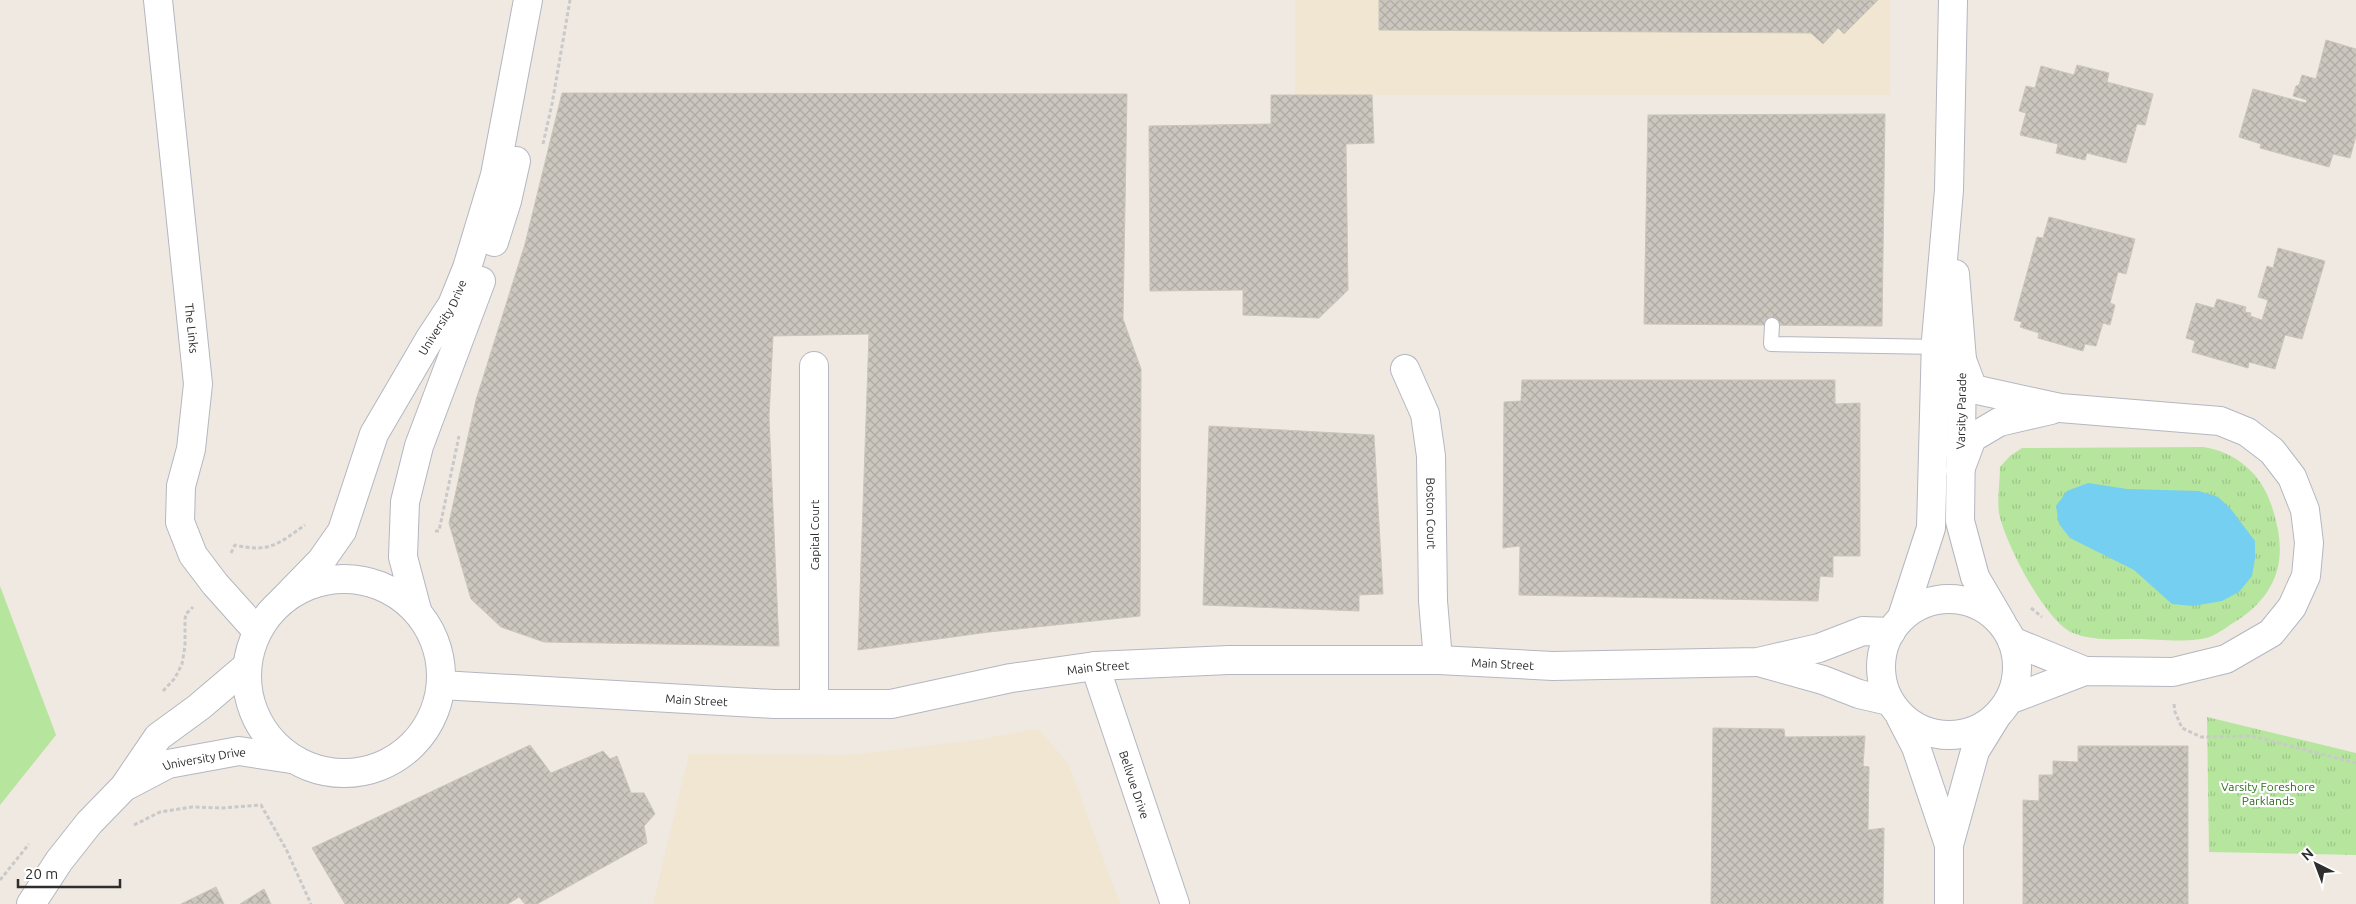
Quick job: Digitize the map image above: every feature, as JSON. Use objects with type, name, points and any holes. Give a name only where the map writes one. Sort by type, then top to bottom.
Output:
[{"type":"street","name":"The Links","points":[[158,0],[198,384],[191,449],[181,486],[180,522],[193,555],[257,631]]},
{"type":"street","name":"University Drive","points":[[282,601],[321,561],[342,531],[374,434],[428,340],[452,305],[464,278],[495,175],[528,0]]},
{"type":"street","name":"University Drive","points":[[417,610],[403,557],[405,502],[420,446],[476,296],[508,201],[534,77],[547,0]]},
{"type":"street","name":"Varsity Parade","points":[[1954,0],[1949,190],[1953,352],[1960,470],[1960,520],[1975,577],[2007,632]]},
{"type":"street","points":[[1758,662],[1823,680],[1895,709],[1918,729],[1945,735],[1959,735],[1980,728],[2003,708],[2085,672],[2173,672],[2226,659],[2271,633],[2292,607],[2306,576],[2309,543],[2305,510],[2292,477],[2272,451],[2247,432],[2220,421],[2060,408],[1973,389],[1953,352]]},
{"type":"street","name":"Varsity Parade","points":[[1896,625],[1931,528],[1953,352]]},
{"type":"street","name":"Capital Court","points":[[814,366],[814,704]]},
{"type":"street","name":"Boston Court","points":[[1405,370],[1425,414],[1431,456],[1433,601],[1438,660]]},
{"type":"street","points":[[1960,470],[1972,438],[1999,422],[2060,408]]},
{"type":"street","points":[[336,578],[366,580],[393,591],[417,610],[432,632],[441,658],[441,685],[432,717],[414,745],[387,764],[355,773],[322,772],[291,759],[271,742],[256,720],[247,694],[246,667],[250,648],[257,631],[268,614],[282,601],[308,585],[336,578]]},
{"type":"street","points":[[1949,845],[1916,747],[1883,685],[1881,667],[1883,649],[1896,625],[1921,605],[1942,599],[1964,601],[1985,609],[2007,632],[2085,672]]},
{"type":"street","points":[[1758,662],[1819,648],[1863,631],[1896,625]]},
{"type":"street","points":[[1949,904],[1949,845],[1975,752],[2003,708],[2016,680],[2017,660],[2007,632]]},
{"type":"street","name":"Main Street","points":[[441,685],[755,703],[891,704],[1011,678],[1095,666],[1229,660],[1438,660],[1553,666],[1758,662]]},
{"type":"street","name":"Bellvue Drive","points":[[1095,666],[1176,904]]},
{"type":"street","name":"University Drive","points":[[31,904],[59,861],[89,823],[124,787],[158,737],[246,667]]},
{"type":"street","name":"University Drive","points":[[124,787],[168,764],[239,751],[291,759]]},
{"type":"lane","points":[[1772,325],[1771,344],[1953,352]]},
{"type":"path","points":[[2030,606],[2049,622]]},
{"type":"path","points":[[2173,672],[2175,712],[2182,728],[2201,737],[2252,736],[2356,763]]},
{"type":"path","points":[[128,828],[160,812],[192,807],[223,808],[262,805],[286,849],[311,904]]},
{"type":"shaded area","points":[[1295,0],[1890,0],[1890,95],[1295,95]]},
{"type":"shaded area","points":[[1038,729],[1068,763],[1120,904],[653,904],[689,754],[849,755],[977,740]]},
{"type":"green space","points":[[2203,447],[2226,454],[2245,465],[2260,482],[2271,504],[2276,522],[2280,554],[2272,583],[2264,596],[2238,620],[2212,636],[2195,640],[2096,638],[2080,636],[2062,626],[2039,598],[2009,543],[1999,513],[2000,467],[2010,456],[2022,448]]},
{"type":"green space","points":[[0,586],[56,735],[0,805]]},
{"type":"green space","name":"Varsity Foreshore Parklands","points":[[2207,717],[2356,753],[2356,855],[2209,852]]},
{"type":"water","points":[[2088,483],[2127,489],[2199,491],[2218,497],[2230,508],[2255,541],[2255,559],[2252,576],[2239,592],[2222,601],[2193,606],[2172,604],[2134,570],[2070,538],[2059,524],[2056,506],[2067,491]]},
{"type":"building","points":[[1379,0],[1878,0],[1844,34],[1838,28],[1823,44],[1811,33],[1379,30]]},
{"type":"building","points":[[2326,40],[2356,49],[2356,136],[2350,158],[2333,154],[2329,167],[2260,148],[2261,144],[2239,137],[2253,89],[2306,103],[2307,100],[2293,96],[2296,86],[2299,85],[2302,75],[2316,79]]},
{"type":"building","points":[[2077,65],[2109,73],[2107,82],[2153,94],[2145,125],[2137,124],[2126,163],[2087,153],[2085,160],[2056,153],[2058,144],[2020,135],[2026,113],[2019,111],[2026,86],[2035,88],[2041,66],[2074,75]]},
{"type":"building","points":[[562,93],[1127,94],[1123,319],[1141,369],[1140,616],[989,632],[858,650],[869,334],[773,336],[769,417],[779,646],[544,642],[501,627],[471,599],[449,523],[476,400],[525,244]]},
{"type":"building","points":[[1271,95],[1372,95],[1374,143],[1346,144],[1348,290],[1319,318],[1243,315],[1243,290],[1150,291],[1149,126],[1271,124]]},
{"type":"building","points":[[1885,114],[1882,326],[1644,324],[1648,115]]},
{"type":"building","points":[[2049,217],[2135,239],[2126,274],[2118,272],[2110,303],[2115,305],[2110,325],[2103,323],[2096,346],[2085,344],[2083,351],[2038,338],[2039,333],[2020,327],[2022,322],[2014,320],[2037,237],[2043,238]]},
{"type":"building","points":[[2278,248],[2325,261],[2302,339],[2285,335],[2275,369],[2249,362],[2248,368],[2192,352],[2195,341],[2186,338],[2196,303],[2214,308],[2217,299],[2246,307],[2245,312],[2251,313],[2250,316],[2262,320],[2268,300],[2258,297],[2267,266],[2273,268]]},
{"type":"building","points":[[1522,380],[1835,380],[1835,404],[1860,403],[1860,556],[1833,556],[1833,577],[1820,576],[1818,601],[1519,595],[1520,546],[1503,548],[1504,402],[1521,401]]},
{"type":"building","points":[[1209,426],[1374,435],[1383,594],[1359,595],[1359,611],[1203,605]]},
{"type":"building","points":[[1713,728],[1784,729],[1785,737],[1865,736],[1863,766],[1869,767],[1868,830],[1884,828],[1883,904],[1711,904]]},
{"type":"building","points":[[530,745],[551,773],[603,751],[610,759],[617,756],[631,793],[644,793],[655,814],[644,826],[647,843],[537,904],[525,904],[519,897],[508,904],[345,904],[312,848]]},
{"type":"building","points":[[2078,746],[2188,746],[2188,904],[2023,904],[2023,800],[2039,801],[2039,775],[2053,775],[2053,761],[2078,762]]},
{"type":"building","points":[[216,887],[224,904],[181,904]]},
{"type":"building","points":[[264,889],[271,904],[240,904]]}]
